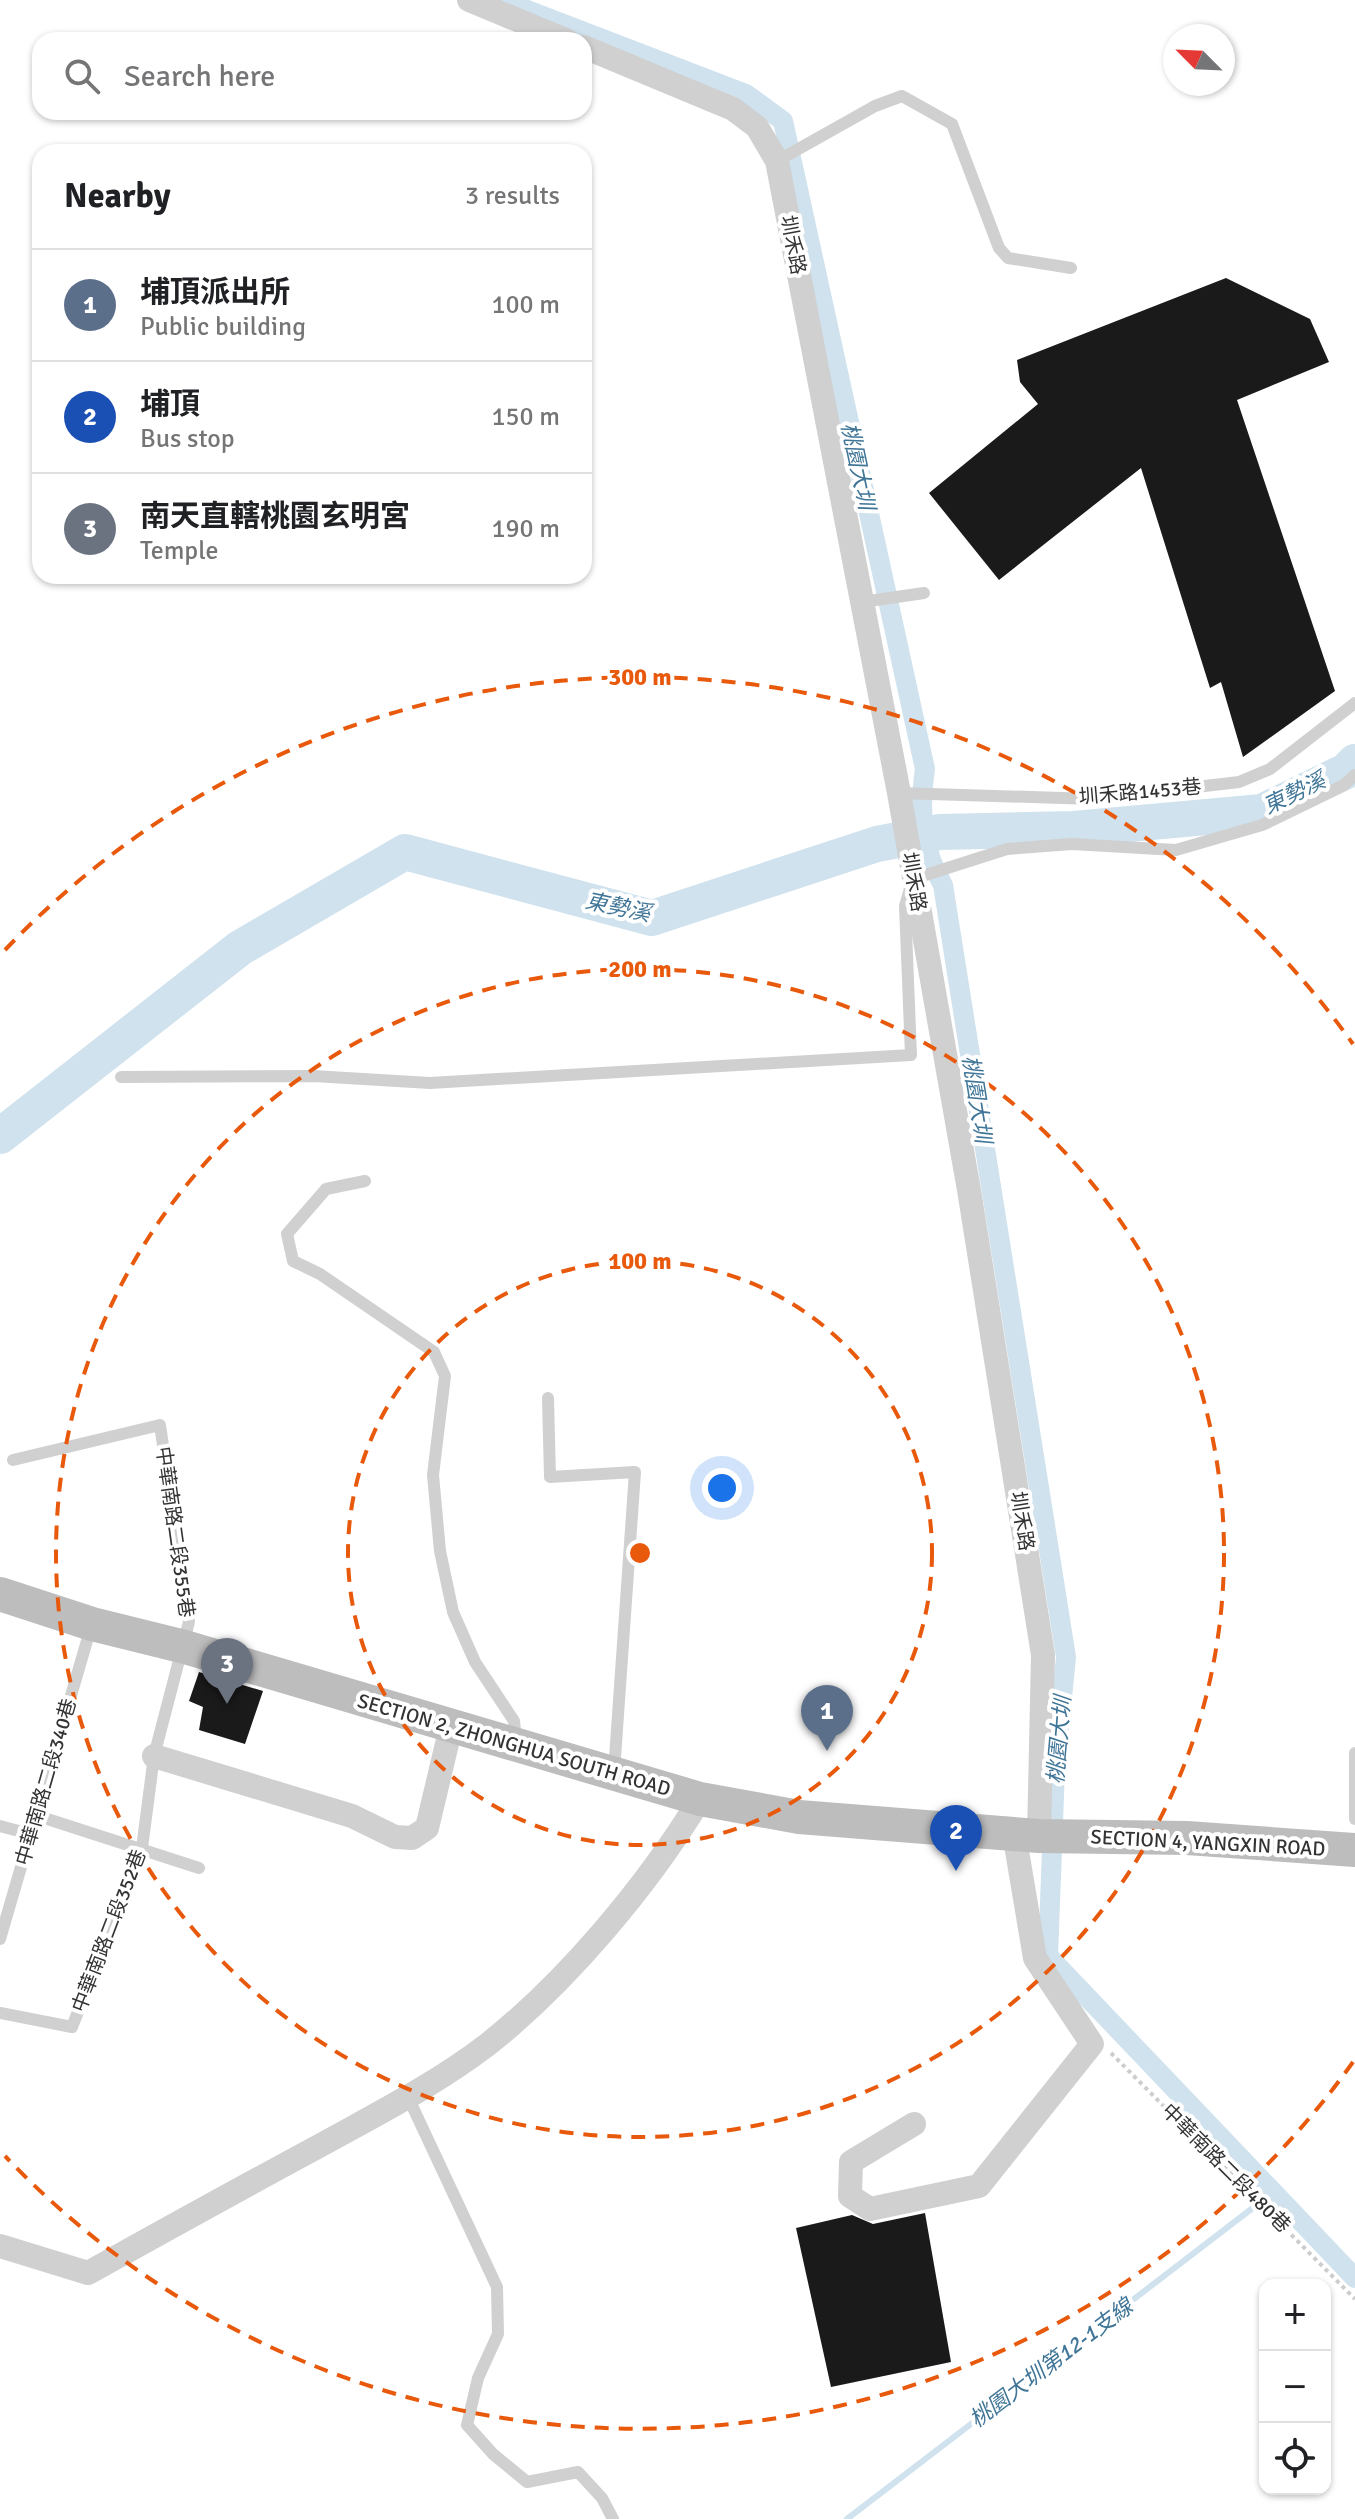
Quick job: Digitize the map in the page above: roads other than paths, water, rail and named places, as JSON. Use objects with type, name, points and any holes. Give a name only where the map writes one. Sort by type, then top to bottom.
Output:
[{"type":"main road","name":"SECTION 2, ZHONGHUA SOUTH ROAD","points":[[0,1594],[92,1624],[185,1647],[700,1799],[799,1817],[1038,1835]]},
{"type":"main road","name":"SECTION 4, YANGXIN ROAD","points":[[1038,1835],[1187,1838],[1355,1850]]},
{"type":"street","points":[[469,0],[547,32]]},
{"type":"street","name":"圳禾路","points":[[592,50],[733,109],[757,127],[778,161],[917,875],[1043,1655],[1038,1835]]},
{"type":"street","points":[[154,1756],[352,1816],[395,1837],[412,1838],[427,1828],[451,1727]]},
{"type":"street","points":[[0,2246],[88,2273],[408,2097],[486,2046],[550,1990],[617,1911],[682,1828],[700,1799]]},
{"type":"street","points":[[914,2124],[851,2162],[850,2196],[870,2209],[979,2186],[1092,2044],[1035,1958],[1038,1835]]},
{"type":"lane","points":[[778,161],[875,106],[902,96],[924,105],[952,124],[999,248],[1008,258],[1071,268]]},
{"type":"lane","points":[[862,602],[924,593]]},
{"type":"lane","name":"圳禾路1453巷","points":[[903,798],[934,794],[1093,799],[1239,782],[1270,769],[1355,703]]},
{"type":"lane","points":[[121,1077],[313,1076],[430,1083],[911,1055],[905,906],[917,875],[1007,849],[1072,844],[1176,850],[1262,825],[1344,785],[1355,775]]},
{"type":"lane","points":[[365,1181],[326,1189],[287,1234],[293,1261],[320,1274],[434,1352],[445,1376],[433,1475],[446,1582],[453,1612],[475,1662],[514,1721],[517,1747]]},
{"type":"lane","points":[[548,1398],[550,1477],[635,1472],[614,1775]]},
{"type":"lane","name":"中華南路二段355巷","points":[[13,1460],[160,1425],[189,1622],[185,1647]]},
{"type":"lane","name":"中華南路二段340巷","points":[[0,1939],[92,1624]]},
{"type":"lane","name":"中華南路二段352巷","points":[[0,2013],[72,2027],[142,1848],[154,1756],[185,1647]]},
{"type":"lane","points":[[1355,1753],[1355,1819]]},
{"type":"lane","points":[[35,1815],[199,1868]]},
{"type":"lane","points":[[0,1826],[30,1834]]},
{"type":"lane","points":[[408,2097],[497,2287],[498,2334],[478,2378],[467,2425],[493,2454],[527,2482],[578,2472],[602,2498],[613,2519]]},
{"type":"waterway","name":"桃園大圳","points":[[501,0],[584,32]]},
{"type":"waterway","name":"桃園大圳","points":[[592,35],[746,94],[783,121],[925,769],[922,799],[926,843],[943,885],[1066,1657],[1055,1769],[1048,1956],[1355,2278]]},
{"type":"waterway","name":"東勢溪","points":[[0,1136],[240,948],[405,852],[652,918],[877,844],[940,832],[1074,829],[1262,812],[1346,771],[1355,762]]},
{"type":"waterway","name":"桃園大圳第12-1支線","points":[[1266,2197],[1271,2192]]},
{"type":"waterway","name":"桃園大圳第12-1支線","points":[[847,2519],[1254,2207]]},
{"type":"place","name":"南天直轄桃園玄明宮","points":[[227,1704]]},
{"type":"place","name":"埔頂派出所","points":[[827,1751]]},
{"type":"place","name":"埔頂","points":[[956,1871]]}]
